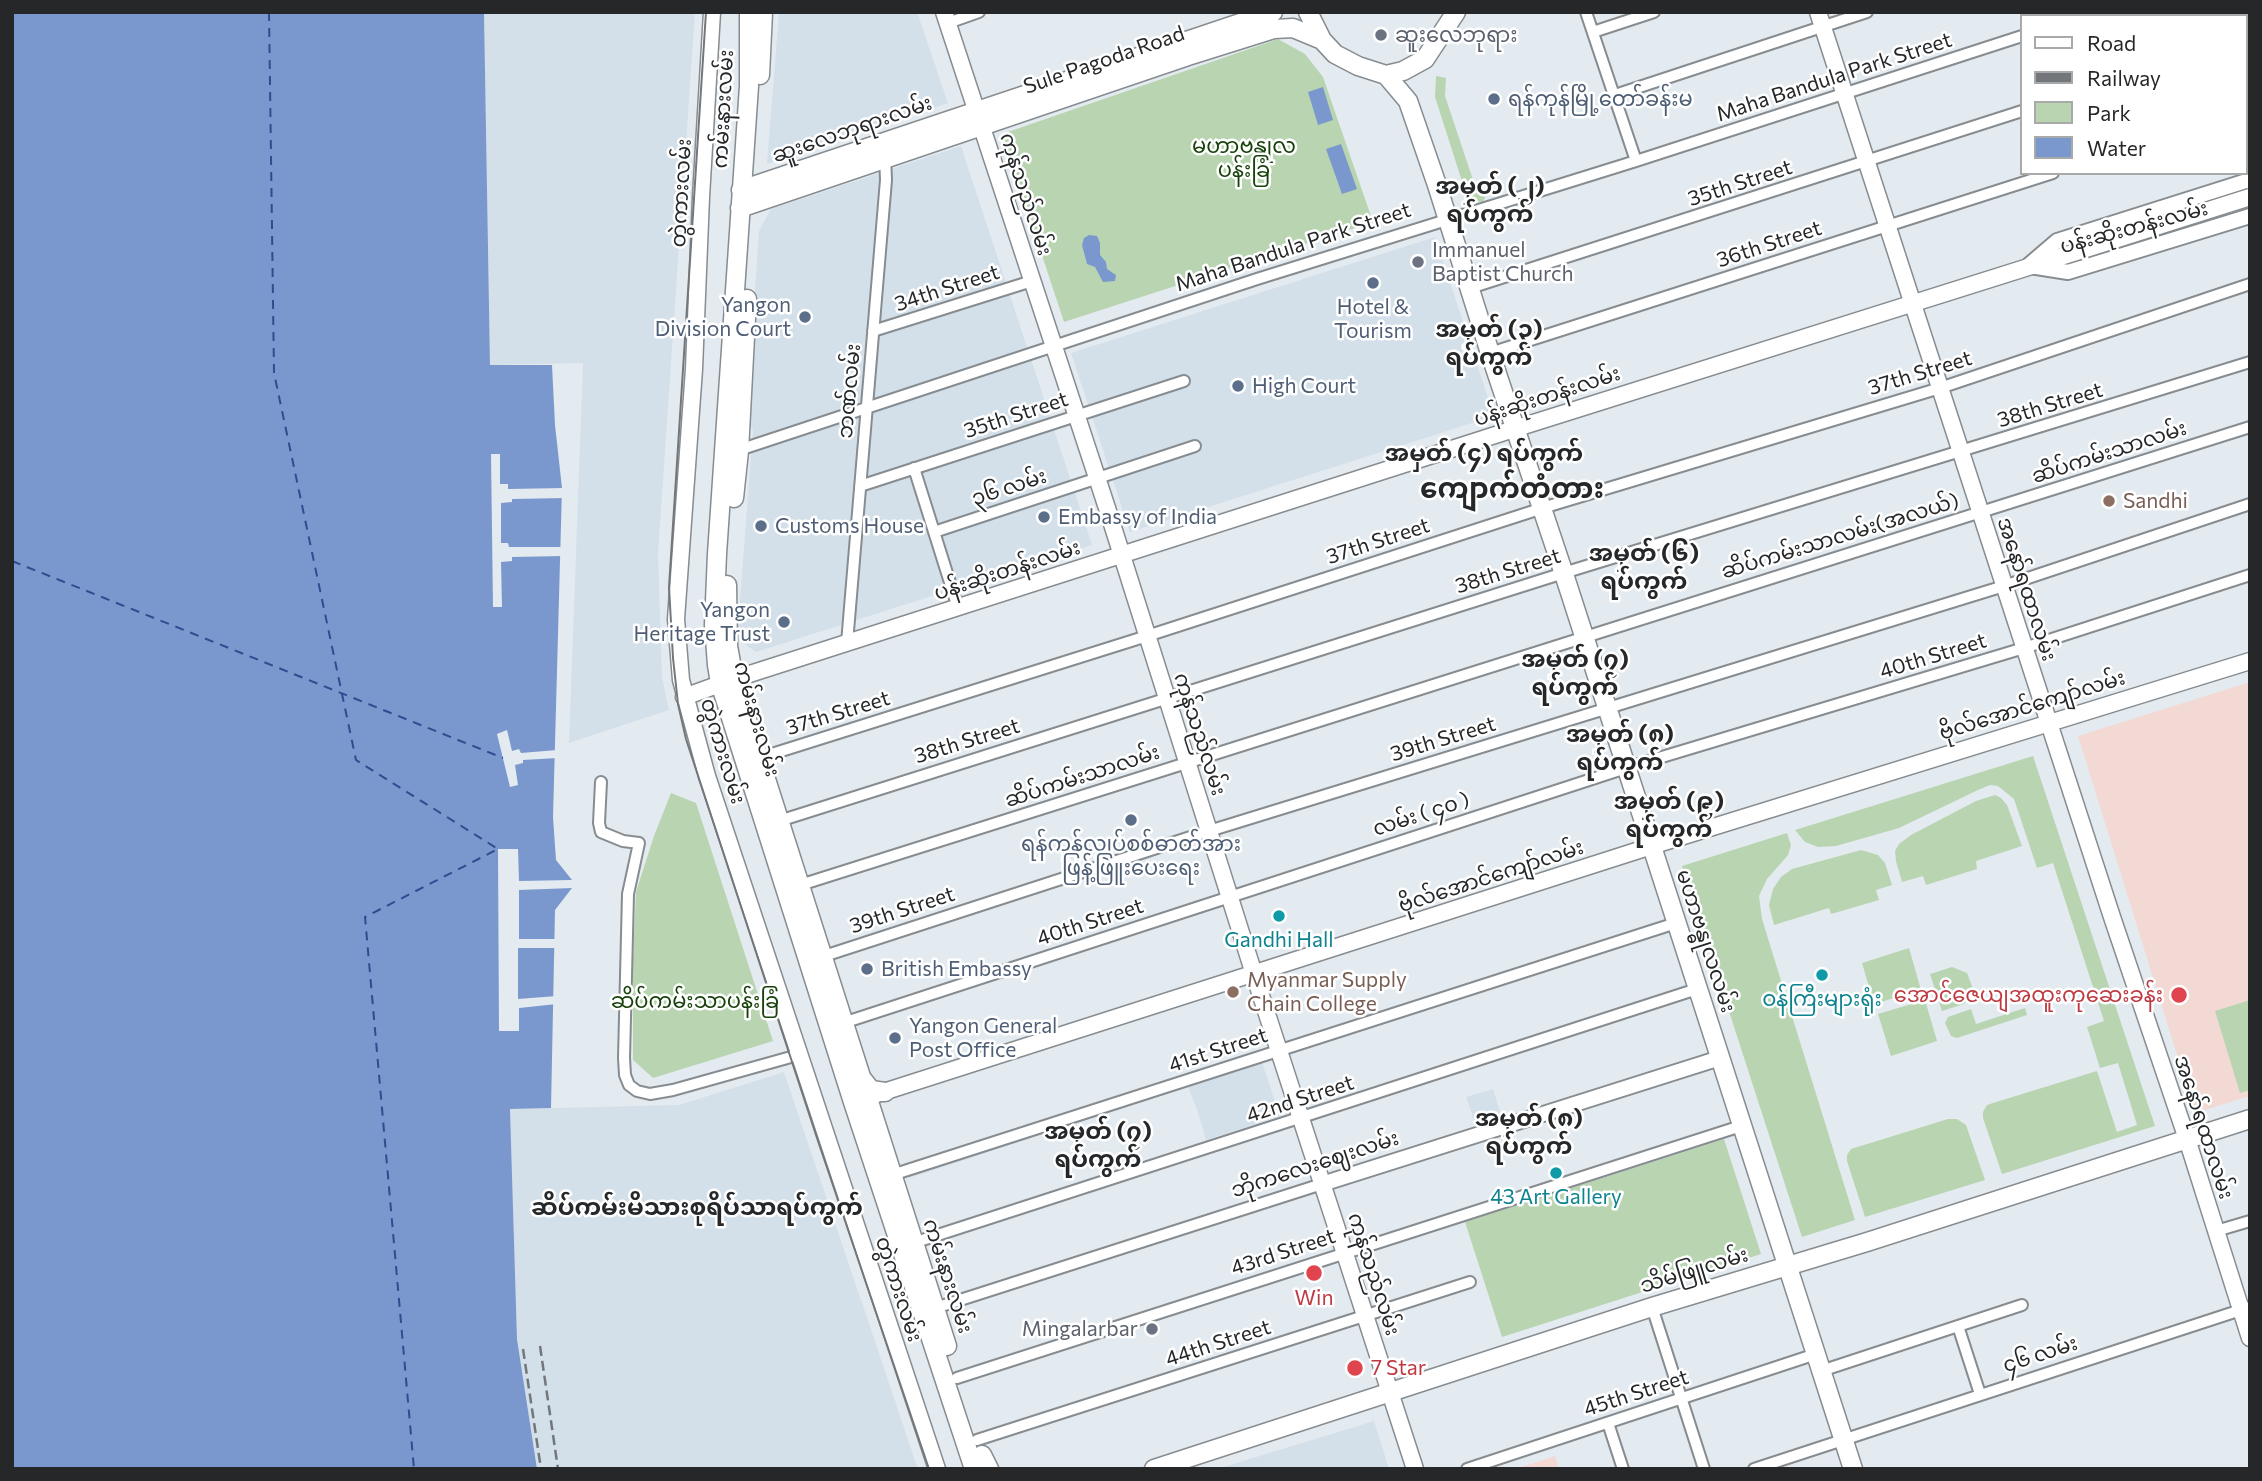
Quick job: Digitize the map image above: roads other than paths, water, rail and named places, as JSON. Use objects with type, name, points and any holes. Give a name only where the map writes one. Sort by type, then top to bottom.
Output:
[{"type":"main road","name":"တွဲကားလမ်း","points":[[712,12],[694,369],[676,620],[684,697],[706,776],[937,1469]]},
{"type":"main road","name":"ကမ်းနားလမ်း","points":[[747,197],[749,12]]},
{"type":"main road","name":"ကမ်းနားလမ်း","points":[[762,12],[747,197],[732,453],[722,555],[727,623],[727,681],[929,1310],[982,1460]]},
{"type":"main road","name":"Sule Pagoda Road","points":[[979,118],[1273,12]]},
{"type":"main road","points":[[1308,12],[1322,40],[1335,54],[1358,66],[1387,75],[1403,71],[1425,59],[1456,12]]},
{"type":"main road","name":"ကုန်သည်လမ်း","points":[[946,18],[1097,478],[1415,1469]]},
{"type":"main road","name":"အနော်ရထာလမ်း","points":[[1821,20],[2048,722],[2216,1231],[2245,1308],[2250,1338]]},
{"type":"main road","name":"Sule Pagoda Road","points":[[979,118],[1274,29],[1293,28],[1322,40]]},
{"type":"main road","name":"မဟာဗန္ဓုလလမ်း","points":[[1387,75],[1408,101],[1473,287],[1514,429],[1546,508],[1567,572],[1629,767],[1651,846],[1741,1125],[1847,1437],[1853,1469]]},
{"type":"main road","name":"ဆူးလေဘုရားလမ်း","points":[[747,197],[979,118]]},
{"type":"main road","name":"ဆူးလေဘုရားလမ်း","points":[[747,197],[777,196],[884,151]]},
{"type":"main road","name":"ပန်းဆိုးတန်းလမ်း","points":[[684,697],[1514,429],[2250,197]]},
{"type":"main road","name":"ဗိုလ်အောင်ကျော်လမ်း","points":[[860,1099],[1651,846],[2250,661]]},
{"type":"main road","name":"ကမ်းနားလမ်း","points":[[727,681],[759,758],[779,821],[792,888]]},
{"type":"main road","name":"ကမ်းနားလမ်း","points":[[815,959],[843,1023],[860,1075],[860,1099],[874,1118],[913,1243],[929,1310],[957,1378],[982,1460]]},
{"type":"main road","points":[[860,1075],[871,1090],[885,1092]]},
{"type":"main road","points":[[874,1118],[876,1102],[885,1092]]},
{"type":"main road","name":"သိမ်ဖြူလမ်း","points":[[1154,1469],[1652,1307],[2250,1119]]},
{"type":"street","points":[[946,18],[979,12]]},
{"type":"street","points":[[1587,12],[1636,161]]},
{"type":"street","points":[[1593,32],[1654,12]]},
{"type":"street","points":[[1615,95],[1821,20],[1867,12]]},
{"type":"street","name":"Maha Bandula Park Street","points":[[732,453],[1053,345],[2021,36]]},
{"type":"street","name":"35th Street","points":[[1473,287],[1867,163],[2021,111]]},
{"type":"street","name":"ဘဏ်လမ်း","points":[[848,643],[873,331],[884,151]]},
{"type":"street","name":"36th Street","points":[[1493,351],[2047,175]]},
{"type":"street","name":"ပန်းဆိုးတန်းလမ်း","points":[[2028,266],[2057,241],[2250,180]]},
{"type":"street","points":[[2233,186],[2244,197],[2246,217]]},
{"type":"street","name":"ပန်းဆိုးတန်းလမ်း","points":[[2028,266],[2068,272],[2246,217]]},
{"type":"street","name":"34th Street","points":[[873,331],[1032,281]]},
{"type":"street","name":"37th Street","points":[[759,758],[1546,508],[1940,388],[2250,284]]},
{"type":"street","name":"38th Street","points":[[779,821],[1567,572],[2250,362]]},
{"type":"street","name":"35th Street","points":[[860,486],[1184,381]]},
{"type":"street","name":"ဆိပ်ကမ်းသာလမ်း","points":[[1980,513],[2250,428]]},
{"type":"street","points":[[1097,478],[1195,446]]},
{"type":"street","points":[[914,468],[958,608]]},
{"type":"street","name":"၃၆ လမ်း","points":[[934,532],[1097,478]]},
{"type":"street","name":"39th Street","points":[[815,959],[1209,831],[2004,586],[2250,504]]},
{"type":"street","name":"ဆိပ်ကမ်းသာလမ်း(အလယ်)","points":[[1587,635],[1980,513]]},
{"type":"street","name":"40th Street","points":[[1629,767],[2024,648],[2250,575]]},
{"type":"street","name":"ဆိပ်ကမ်းသာလမ်း","points":[[792,888],[1587,635]]},
{"type":"street","name":"လမ်း ( ၄၀ )","points":[[1230,897],[1629,767]]},
{"type":"street","points":[[601,782],[601,832],[623,841],[639,843],[628,894],[624,1058],[629,1085],[636,1091],[650,1094],[673,1090],[791,1057],[798,1051]]},
{"type":"street","name":"40th Street","points":[[843,1023],[1230,897]]},
{"type":"street","name":"41st Street","points":[[891,1175],[1676,923]]},
{"type":"street","name":"42nd Street","points":[[913,1243],[1697,989]]},
{"type":"street","name":"ဘိုကလေးဈေးလမ်း","points":[[929,1310],[1720,1058]]},
{"type":"street","name":"43rd Street","points":[[957,1378],[1741,1125]]},
{"type":"street","points":[[2216,1231],[2250,1221]]},
{"type":"street","name":"44th Street","points":[[982,1460],[1366,1316],[1470,1282]]},
{"type":"street","name":"45th Street","points":[[1467,1469],[1682,1398],[1822,1364],[2022,1305]]},
{"type":"street","points":[[1652,1307],[1704,1469]]},
{"type":"street","name":"၄၆ လမ်း","points":[[1754,1469],[2245,1308]]},
{"type":"street","points":[[1958,1325],[1980,1394]]},
{"type":"street","points":[[1608,1423],[1623,1469]]},
{"type":"water","points":[[12,12],[484,12],[490,365],[552,365],[562,488],[553,817],[556,860],[572,880],[572,888],[555,910],[551,1108],[510,1109],[517,1339],[537,1469],[12,1469]]},
{"type":"water","points":[[1323,87],[1333,120],[1318,125],[1308,92]]},
{"type":"water","points":[[1341,144],[1357,189],[1342,194],[1326,149]]},
{"type":"water","points":[[1089,235],[1097,236],[1100,255],[1106,262],[1107,269],[1116,275],[1115,281],[1103,282],[1095,267],[1087,264],[1082,245],[1084,238]]},
{"type":"tram line","points":[[706,12],[669,587],[678,704],[686,739],[929,1469]]},
{"type":"railway","points":[[540,1346],[558,1469]]},
{"type":"railway","points":[[523,1349],[541,1469]]},
{"type":"place","name":"ဆူးလေဘုရား","points":[[1381,35]]},
{"type":"place","name":"ရန်ကုန်မြို့တော်ခန်းမ","points":[[1494,99]]},
{"type":"place","name":"Immanuel Baptist Church","points":[[1418,262]]},
{"type":"place","name":"Hotel & Tourism","points":[[1373,283]]},
{"type":"place","name":"Yangon Division Court","points":[[805,317]]},
{"type":"place","name":"High Court","points":[[1238,386]]},
{"type":"place","name":"Sandhi","points":[[2109,501]]},
{"type":"place","name":"Embassy of India","points":[[1044,517]]},
{"type":"place","name":"Customs House","points":[[761,526]]},
{"type":"place","name":"Yangon Heritage Trust","points":[[784,622]]},
{"type":"place","name":"ရန်ကုန်လျှပ်စစ်ဓာတ်အား ဖြန့်ဖြူးပေးရေး","points":[[1131,820]]},
{"type":"place","name":"Gandhi Hall","points":[[1279,916]]},
{"type":"place","name":"British Embassy","points":[[867,969]]},
{"type":"place","name":"ဝန်ကြီးများရုံး","points":[[1822,975]]},
{"type":"place","name":"Myanmar Supply Chain College","points":[[1233,992]]},
{"type":"place","name":"အောင်ဇေယျအထူးကုဆေးခန်း","points":[[2179,995]]},
{"type":"place","name":"Yangon General Post Office","points":[[895,1038]]},
{"type":"place","name":"43 Art Gallery","points":[[1556,1173]]},
{"type":"place","name":"Win","points":[[1314,1273]]},
{"type":"place","name":"Mingalarbar","points":[[1152,1329]]},
{"type":"place","name":"7 Star","points":[[1355,1368]]},
{"type":"district","name":"အမှတ် (၂) ရပ်ကွက်","points":[[1490,200]]},
{"type":"district","name":"အမှတ် (၃) ရပ်ကွက်","points":[[1489,343]]},
{"type":"district","name":"အမှတ် (၄) ရပ်ကွက်","points":[[1484,453]]},
{"type":"district","name":"ကျောက်တံတား","points":[[1512,489]]},
{"type":"district","name":"အမှတ် (၆) ရပ်ကွက်","points":[[1644,567]]},
{"type":"district","name":"အမှတ် (၇) ရပ်ကွက်","points":[[1575,673]]},
{"type":"district","name":"အမှတ် (၈) ရပ်ကွက်","points":[[1620,748]]},
{"type":"district","name":"အမှတ် (၉) ရပ်ကွက်","points":[[1669,815]]},
{"type":"district","name":"အမှတ် (၈) ရပ်ကွက်","points":[[1529,1132]]},
{"type":"district","name":"အမှတ် (၇) ရပ်ကွက်","points":[[1098,1145]]},
{"type":"district","name":"ဆိပ်ကမ်းမိသားစုရိပ်သာရပ်ကွက်","points":[[697,1207]]},
{"type":"park label","name":"မဟာဗန္ဓုလ ပန်းခြံ","points":[[1244,158]]},
{"type":"park label","name":"ဆိပ်ကမ်းသာပန်းခြံ","points":[[695,1001]]}]
